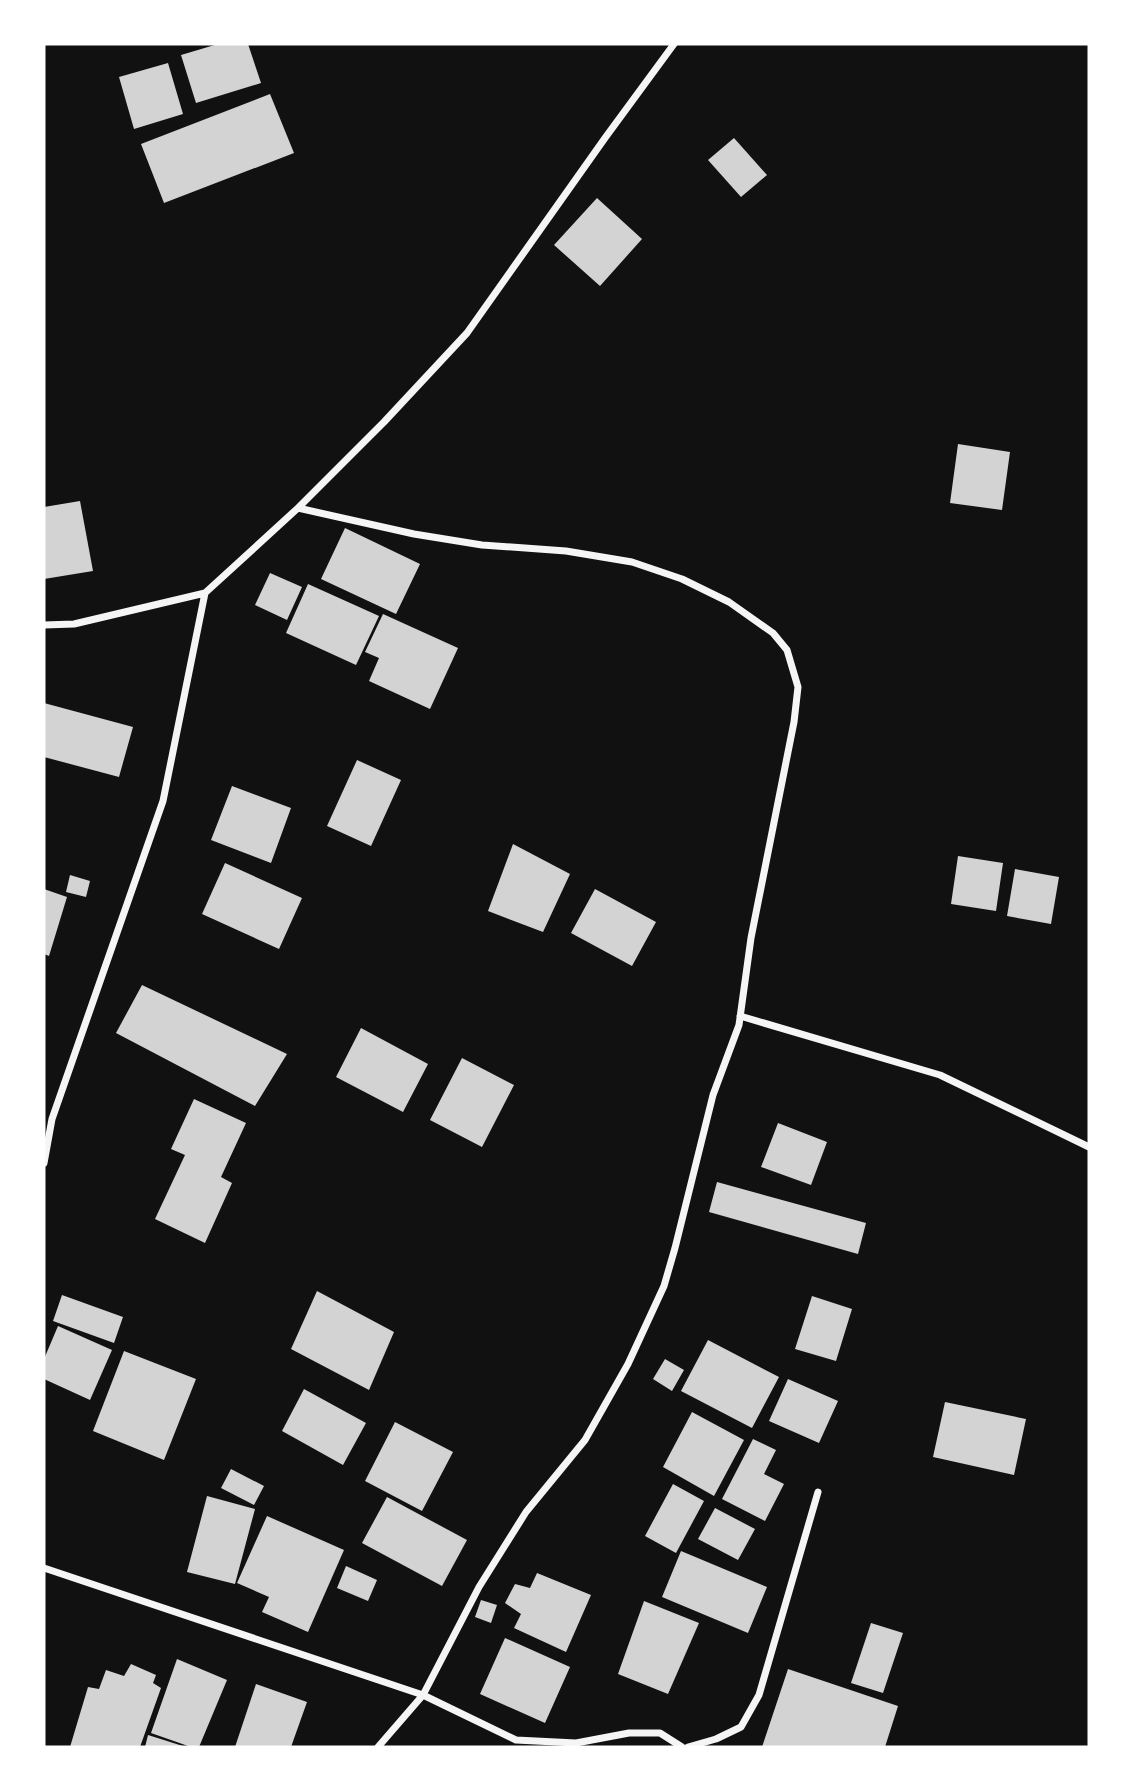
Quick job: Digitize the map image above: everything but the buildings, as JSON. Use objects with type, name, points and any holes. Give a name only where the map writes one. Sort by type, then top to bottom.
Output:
[{"type":"street","points":[[44,625],[74,624],[205,593],[298,508],[392,414],[467,333],[674,44]]},
{"type":"street","points":[[298,508],[482,545],[566,551],[632,562],[682,579],[729,602],[773,633],[787,650],[798,687],[794,722],[751,938],[739,1026],[713,1095],[668,1273],[628,1364],[585,1440],[526,1512],[479,1587],[424,1695],[378,1747]]},
{"type":"street","points":[[44,1163],[52,1119],[163,801],[205,593]]},
{"type":"street","points":[[740,1016],[940,1075],[1089,1147]]},
{"type":"street","points":[[688,1747],[716,1740],[741,1727],[759,1695],[818,1492]]},
{"type":"street","points":[[44,1568],[424,1695],[516,1740],[576,1743],[629,1733],[660,1733],[682,1747]]}]
